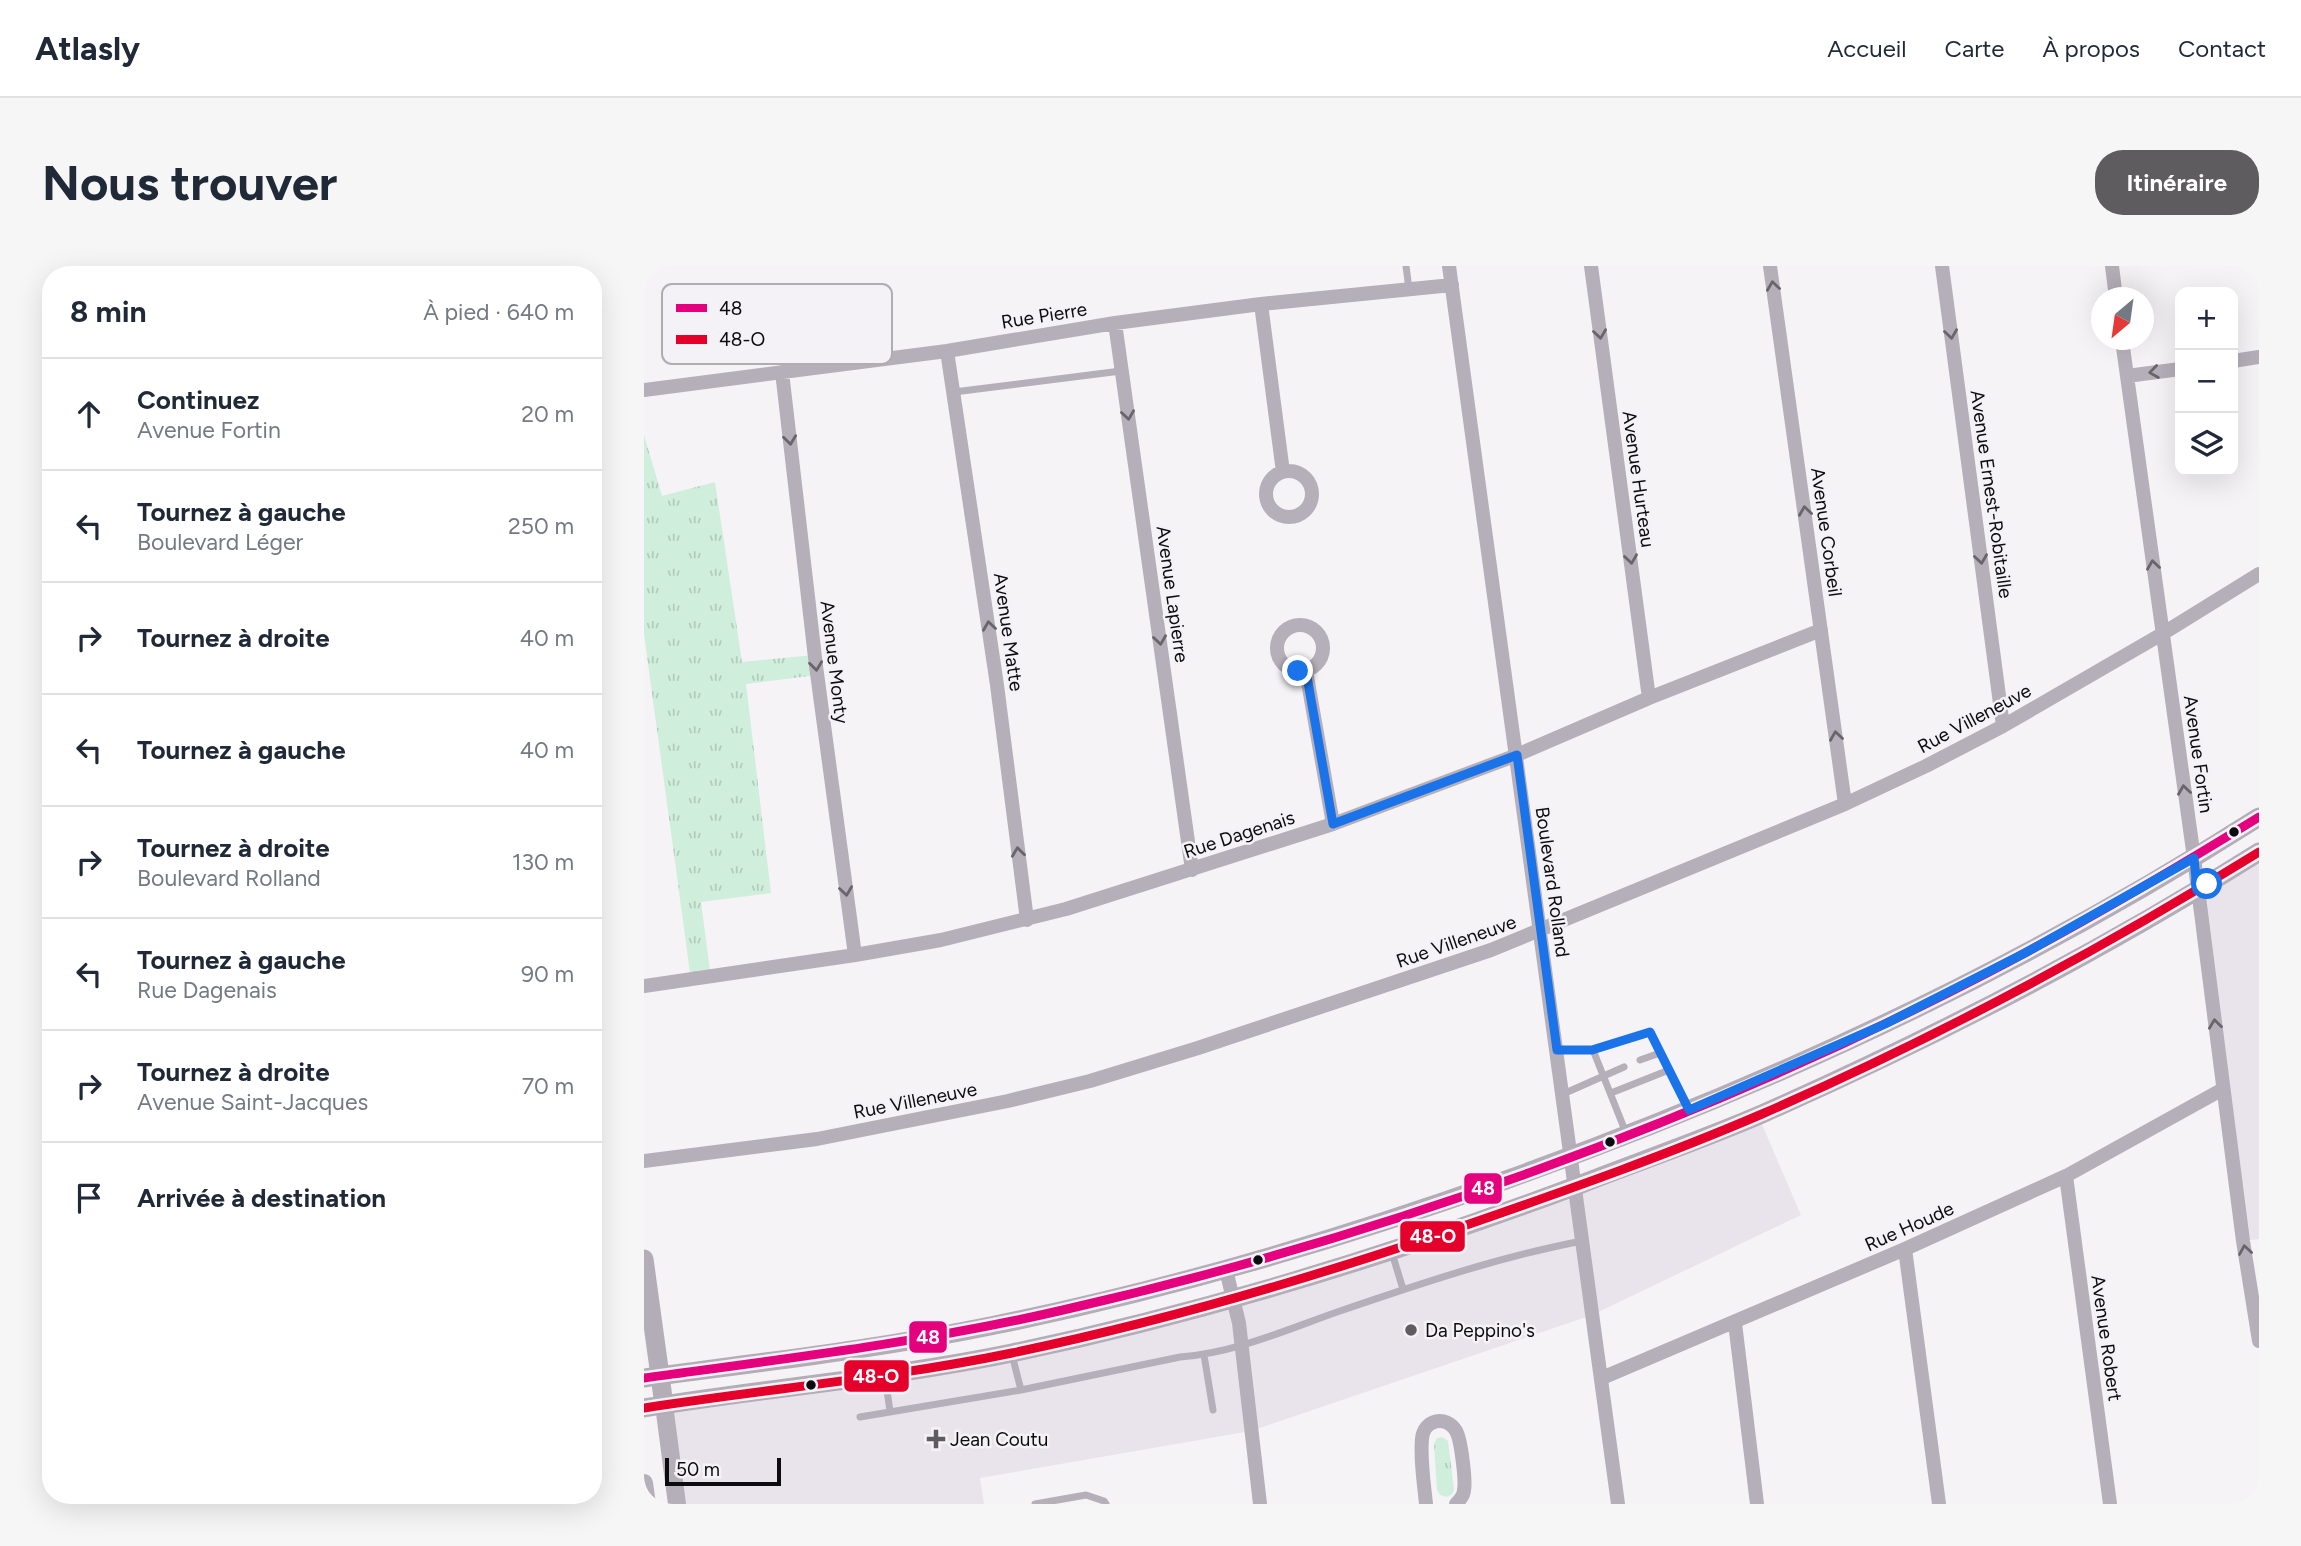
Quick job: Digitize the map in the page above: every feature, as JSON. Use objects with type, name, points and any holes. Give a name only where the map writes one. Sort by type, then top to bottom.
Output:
[{"type":"main road","points":[[652,1377],[861,1350],[997,1325],[1226,1270],[1394,1219],[1627,1135],[1755,1083],[1909,1012],[2025,953],[2194,858],[2259,817]]},
{"type":"main road","points":[[644,1408],[875,1376],[1011,1353],[1233,1300],[1468,1226],[1758,1115],[1899,1050],[2040,979],[2259,852]]},
{"type":"main road","points":[[644,1259],[652,1377],[664,1405]]},
{"type":"main road","points":[[861,1350],[875,1376]]},
{"type":"street","name":"Boulevard Rolland","points":[[1449,266],[1618,1504]]},
{"type":"street","name":"Avenue Hurteau","points":[[1591,266],[1649,698]]},
{"type":"street","name":"Avenue Corbeil","points":[[1770,266],[1845,804]]},
{"type":"street","name":"Avenue Ernest-Robitaille","points":[[1942,266],[2003,726]]},
{"type":"street","points":[[2112,266],[2115,287]]},
{"type":"street","name":"Rue Pierre","points":[[892,358],[1115,323],[1261,304],[1451,285]]},
{"type":"street","points":[[1261,304],[1283,472]]},
{"type":"street","name":"Avenue Lapierre","points":[[1115,323],[1192,870]]},
{"type":"street","name":"Avenue Fortin","points":[[2123,350],[2259,1341]]},
{"type":"street","name":"Avenue Matte","points":[[947,351],[997,685],[1027,920]]},
{"type":"street","points":[[2238,360],[2259,357]]},
{"type":"street","name":"Rue Pierre","points":[[644,390],[845,364]]},
{"type":"street","points":[[2127,376],[2175,370]]},
{"type":"street","name":"Avenue Monty","points":[[782,372],[816,666],[855,955]]},
{"type":"street","name":"Rue Villeneuve","points":[[644,1161],[817,1139],[1008,1101],[1090,1081],[1491,950],[1845,804],[2003,726],[2259,574]]},
{"type":"street","name":"Rue Dagenais","points":[[644,986],[855,955],[941,940],[1027,920],[1333,824],[1517,755],[1649,698],[1821,630]]},
{"type":"street","points":[[1306,671],[1333,824]]},
{"type":"street","name":"Rue Houde","points":[[1602,1378],[1905,1249],[2066,1176],[2223,1089]]},
{"type":"street","name":"Avenue Robert","points":[[2066,1176],[2110,1504]]},
{"type":"street","points":[[1905,1249],[1939,1504]]},
{"type":"street","points":[[1226,1270],[1241,1346],[1260,1504]]},
{"type":"street","points":[[1735,1323],[1757,1504]]},
{"type":"street","points":[[664,1405],[677,1504]]},
{"type":"street","points":[[1426,1504],[1422,1439],[1426,1426],[1438,1420],[1446,1421],[1452,1426],[1459,1438],[1464,1490],[1456,1504]]},
{"type":"street","points":[[644,1483],[647,1504]]},
{"type":"lane","points":[[1406,266],[1409,289]]},
{"type":"lane","points":[[954,392],[1122,371]]},
{"type":"lane","points":[[1557,1050],[1592,1050],[1650,1032],[1689,1110]]},
{"type":"lane","points":[[1592,1050],[1627,1135]]},
{"type":"lane","points":[[1640,1060],[1660,1053]]},
{"type":"lane","points":[[1563,1094],[1624,1067]]},
{"type":"lane","points":[[1611,1093],[1669,1070]]},
{"type":"lane","points":[[860,1417],[1021,1390],[1241,1346],[1403,1289],[1535,1251],[1583,1241]]},
{"type":"lane","points":[[1391,1250],[1403,1289]]},
{"type":"lane","points":[[1011,1353],[1021,1390]]},
{"type":"lane","points":[[1204,1355],[1213,1410]]},
{"type":"lane","points":[[875,1376],[890,1411]]},
{"type":"lane","points":[[1035,1504],[1086,1495],[1106,1504]]},
{"type":"shaded area","points":[[2259,849],[2259,1239],[2243,1241],[2197,890]]},
{"type":"shaded area","points":[[1758,1115],[1801,1215],[1592,1315],[1251,1431],[980,1478],[984,1504],[678,1504],[664,1405],[1011,1353],[1233,1300]]},
{"type":"green space","points":[[644,435],[662,496],[715,482],[742,662],[814,655],[817,675],[746,684],[771,893],[701,902],[711,978],[691,980],[644,634]]},
{"type":"green space","points":[[1442,1437],[1448,1441],[1454,1490],[1447,1497],[1440,1495],[1437,1490],[1434,1444],[1437,1438]]},
{"type":"transit line","name":"48","points":[[644,1378],[907,1341],[1063,1310],[1182,1281],[1419,1211],[1652,1126],[1879,1027],[2057,935],[2159,878],[2259,817]]},
{"type":"transit line","name":"48-O","points":[[644,1408],[966,1362],[1071,1340],[1247,1294],[1478,1221],[1692,1143],[1890,1055],[2077,959],[2259,852]]},
{"type":"place","name":"Da Peppino's","points":[[1411,1330]]},
{"type":"place","name":"Jean Coutu","points":[[936,1439]]},
{"type":"route","points":[[1298,671],[1306,671],[1333,824],[1517,755],[1557,1050],[1592,1050],[1650,1032],[1689,1110],[1885,1024],[2025,953],[2194,858],[2197,890],[2207,884]]}]
